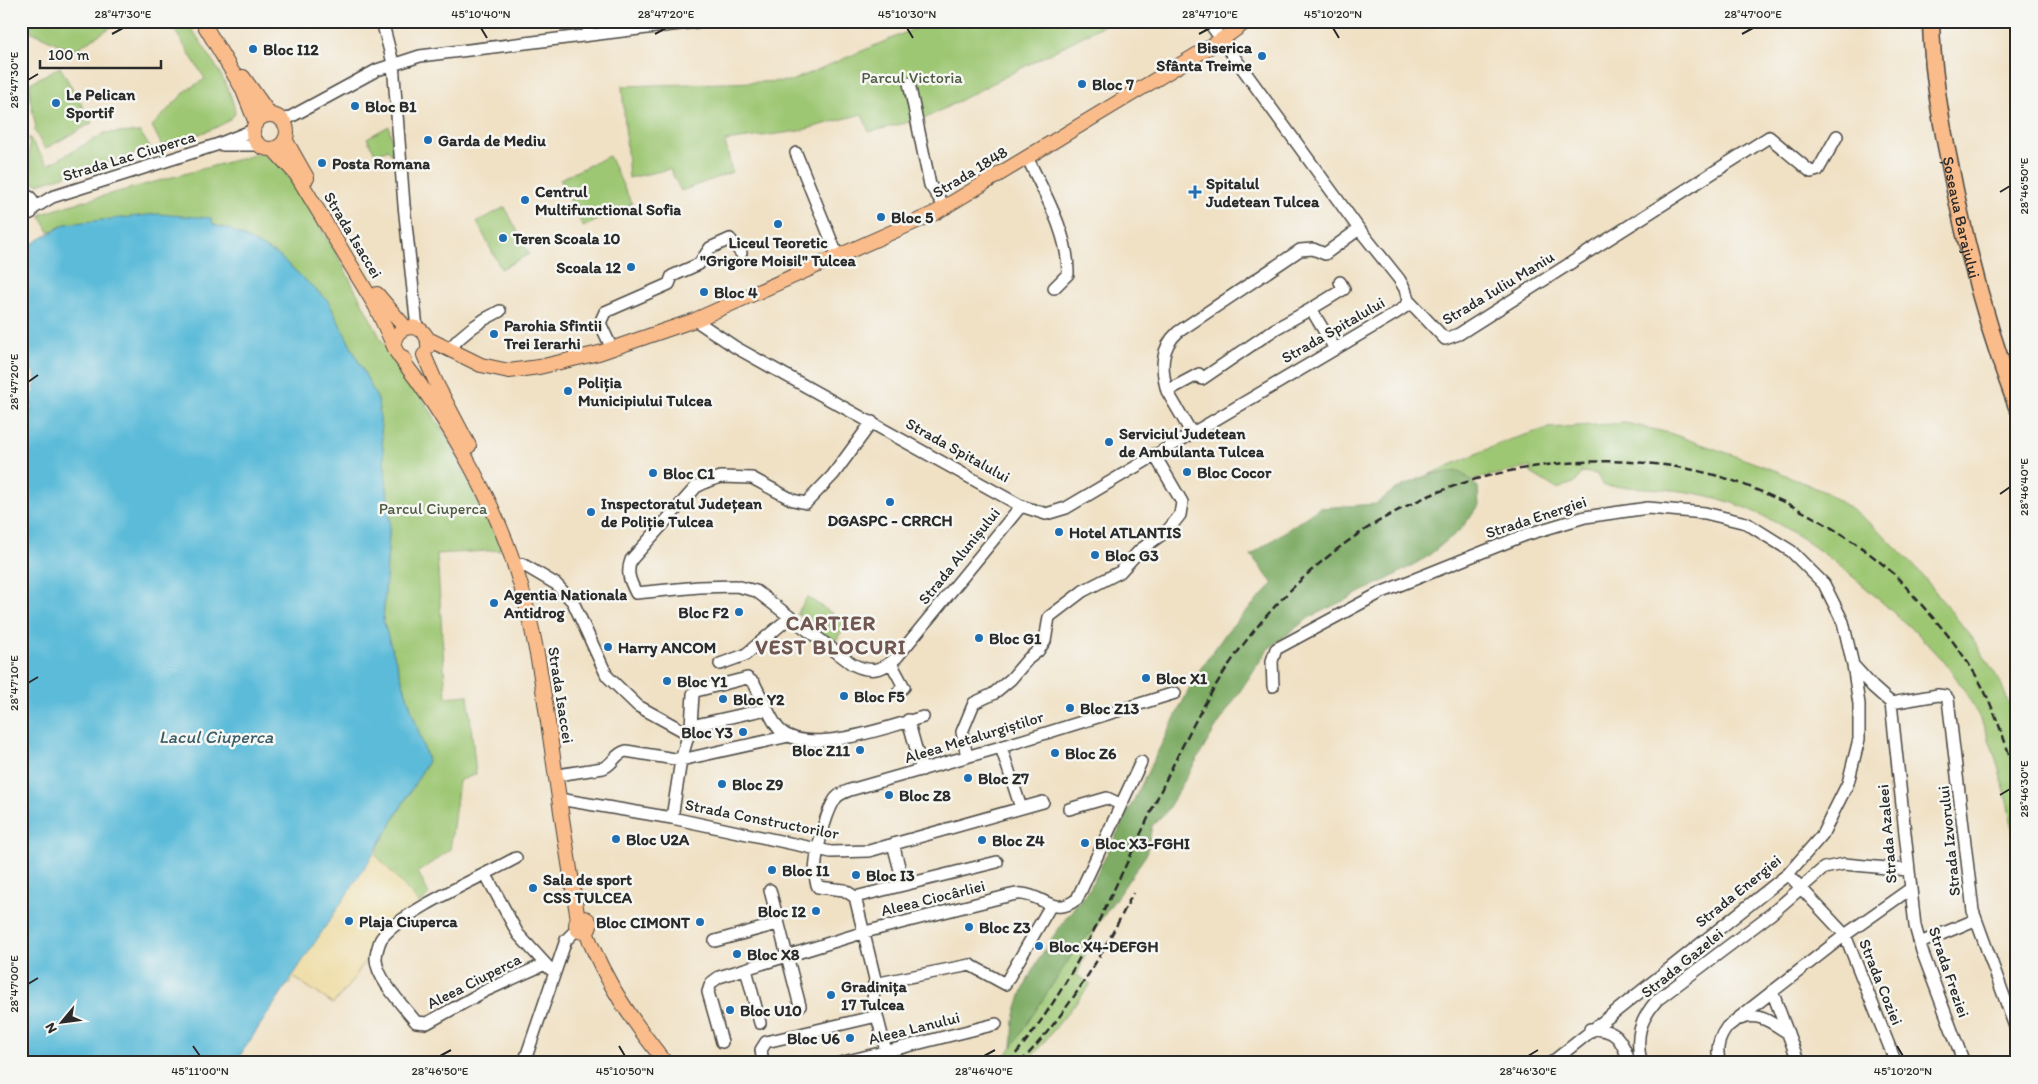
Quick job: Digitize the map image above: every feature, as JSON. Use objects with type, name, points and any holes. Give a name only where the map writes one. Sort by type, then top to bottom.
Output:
[{"type":"highway","name":"Șoseaua Barajului","points":[[1931,21],[1936,85],[1955,191],[1988,325],[2017,407]]},
{"type":"main road","name":"Strada Isaccei","points":[[202,21],[242,88],[254,126],[253,135],[301,182],[376,307],[396,351],[430,396],[491,508],[515,565],[534,635],[563,799],[582,925],[604,976],[618,1000],[666,1063]]},
{"type":"main road","points":[[211,21],[248,85],[270,115],[283,122]]},
{"type":"main road","name":"Strada 1848","points":[[695,320],[946,208],[1221,40],[1247,21]]},
{"type":"main road","points":[[254,126],[264,116],[270,115]]},
{"type":"main road","name":"Strada Isaccei","points":[[283,122],[286,129],[285,139],[378,295],[411,327],[424,332],[426,349],[437,386],[496,498],[522,564],[543,642],[564,774],[563,799]]},
{"type":"main road","points":[[266,147],[280,145],[285,139]]},
{"type":"main road","points":[[411,327],[398,332],[396,351],[415,360],[426,349],[448,350],[490,368],[509,371],[575,360],[695,320]]},
{"type":"main road","points":[[426,349],[466,359]]},
{"type":"street","points":[[382,21],[394,63],[411,327]]},
{"type":"street","points":[[588,21],[588,35]]},
{"type":"street","points":[[283,122],[355,80],[394,63],[420,56],[704,21]]},
{"type":"street","name":"Strada Iuliu Maniu","points":[[1208,21],[1359,229],[1401,283],[1408,300],[1445,339],[1451,339],[1769,137],[1811,172],[1818,170],[1837,136]]},
{"type":"street","points":[[909,84],[930,185],[946,208]]},
{"type":"street","name":"Strada Lac Ciuperca","points":[[22,217],[30,213],[28,200],[52,197],[216,146],[254,126]]},
{"type":"street","name":"Strada Lac Ciuperca","points":[[216,146],[266,147]]},
{"type":"street","points":[[796,154],[838,257]]},
{"type":"street","points":[[1027,157],[1055,218],[1068,261],[1068,274],[1054,288]]},
{"type":"street","points":[[1191,432],[1166,390],[1162,374],[1163,360],[1171,339],[1178,332],[1300,250],[1313,249],[1325,254],[1359,229]]},
{"type":"street","points":[[612,349],[600,323],[605,312],[669,284],[672,276],[699,264],[710,248],[730,239],[741,253]]},
{"type":"street","points":[[1166,390],[1199,374],[1202,379],[1275,329],[1344,289],[1340,282]]},
{"type":"street","name":"Strada Spitalului","points":[[695,320],[735,347],[1021,506],[1038,512],[1053,513],[1066,508],[1191,432],[1396,314],[1405,307],[1408,300]]},
{"type":"street","points":[[1311,309],[1335,349]]},
{"type":"street","points":[[448,350],[461,337],[489,316],[500,312]]},
{"type":"street","points":[[872,422],[834,475],[809,502],[802,504],[752,478],[721,477],[708,481],[696,487],[631,560],[628,569],[629,578],[636,593],[699,587],[749,588],[756,590],[789,618],[861,669],[876,670],[891,663],[904,687],[899,691]]},
{"type":"street","points":[[967,757],[962,732],[974,703],[994,694],[1038,650],[1045,641],[1049,617],[1083,591],[1120,572],[1140,550],[1164,534],[1178,520],[1182,509],[1182,502],[1154,454]]},
{"type":"street","name":"Strada Alunișului","points":[[891,663],[1021,506]]},
{"type":"street","name":"Strada Energiei","points":[[1273,686],[1272,661],[1276,649],[1380,593],[1525,535],[1585,517],[1648,508],[1705,513],[1746,523],[1791,551],[1824,584],[1843,622],[1853,665],[1859,704],[1859,739],[1848,783],[1822,835],[1788,874],[1551,1063]]},
{"type":"street","points":[[522,564],[556,584],[573,602],[607,676],[638,706],[690,730],[767,709]]},
{"type":"street","points":[[720,664],[745,655],[789,618]]},
{"type":"street","points":[[1853,665],[1890,703]]},
{"type":"street","points":[[672,818],[681,760],[690,730],[691,698],[696,691],[742,677],[750,678],[781,731],[789,736]]},
{"type":"street","name":"Aleea Metalurgiștilor","points":[[817,850],[836,798],[841,794],[1175,693]]},
{"type":"street","name":"Strada Izvorului","points":[[1890,703],[1938,695],[1945,696],[1948,699],[1951,709],[1967,870],[1975,920],[2017,1032]]},
{"type":"street","name":"Strada Azaleei","points":[[1720,1063],[1717,1055],[1718,1044],[1727,1027],[1890,901],[1910,889],[1890,703]]},
{"type":"street","points":[[564,774],[609,766],[618,754],[626,751],[681,760],[789,736],[822,741],[841,739],[923,717]]},
{"type":"street","points":[[908,720],[922,770]]},
{"type":"street","points":[[1001,747],[1021,808]]},
{"type":"street","points":[[874,984],[970,965],[1005,984],[1051,905],[1065,907],[1077,899],[1141,762]]},
{"type":"street","points":[[1070,809],[1107,798],[1120,804]]},
{"type":"street","name":"Strada Constructorilor","points":[[563,799],[672,818],[817,850],[869,851],[1043,802]]},
{"type":"street","points":[[893,844],[904,885]]},
{"type":"street","points":[[817,850],[814,877],[818,888],[844,890],[855,897],[865,932],[874,984],[873,1000],[887,1057]]},
{"type":"street","points":[[486,875],[516,858]]},
{"type":"street","points":[[855,897],[997,862]]},
{"type":"street","name":"Strada Gazelei","points":[[1641,1063],[1638,1048],[1638,1031],[1645,1014],[1657,1000],[1802,888],[1820,871],[1836,864],[1908,870]]},
{"type":"street","name":"Strada Coziei","points":[[1788,874],[1845,935],[1896,1063]]},
{"type":"street","name":"Aleea Ciuperca","points":[[545,964],[485,991],[427,1023],[416,1022],[393,993],[380,972],[376,959],[380,940],[399,922],[486,875],[515,930],[555,973]]},
{"type":"street","name":"Strada Freziei","points":[[1910,889],[1915,926],[1920,943],[1964,1063]]},
{"type":"street","points":[[770,890],[777,924],[800,1006]]},
{"type":"street","name":"Aleea Ciocârliei","points":[[722,1042],[708,992],[708,987],[719,977],[865,932],[1021,894],[1051,905]]},
{"type":"street","points":[[1890,901],[1902,903],[1915,926]]},
{"type":"street","points":[[1920,943],[1975,920]]},
{"type":"street","points":[[716,941],[777,924]]},
{"type":"street","points":[[524,1063],[566,940],[582,925]]},
{"type":"street","points":[[746,969],[760,1023]]},
{"type":"street","points":[[1772,991],[1799,1063]]},
{"type":"street","points":[[1736,1020],[1753,1015],[1766,1019],[1788,1033]]},
{"type":"street","points":[[763,1063],[762,1047],[766,1042],[877,1016]]},
{"type":"street","name":"Aleea Lanului","points":[[840,1063],[887,1057],[996,1024]]},
{"type":"street","points":[[1590,1030],[1604,1029],[1613,1033],[1620,1040],[1630,1063]]},
{"type":"green space","points":[[30,21],[121,21],[73,51],[30,31]]},
{"type":"green space","points":[[169,21],[187,21],[222,78],[233,102],[235,113],[223,124],[162,146],[152,126],[187,90],[205,79]]},
{"type":"green space","name":"Parcul Victoria","points":[[933,21],[1112,21],[926,118],[869,132],[862,114],[799,131],[725,141],[732,172],[681,191],[670,169],[629,178],[622,86],[791,81]]},
{"type":"green space","points":[[60,67],[92,123],[45,149],[34,130],[36,128],[30,98],[30,83]]},
{"type":"green space","points":[[389,126],[394,152],[391,154],[388,149],[376,155],[367,138]]},
{"type":"green space","points":[[140,132],[151,149],[38,184],[30,182],[29,137],[48,165],[105,133]]},
{"type":"green space","name":"Parcul Ciuperca","points":[[261,153],[282,167],[335,251],[383,343],[403,369],[446,435],[502,550],[437,554],[446,697],[468,695],[476,774],[459,781],[450,850],[418,872],[429,895],[420,904],[373,855],[428,761],[383,621],[390,519],[378,400],[328,301],[278,255],[229,229],[214,225],[66,224],[49,232],[40,215],[66,206]]},
{"type":"green space","points":[[609,156],[632,204],[583,227],[560,179]]},
{"type":"green space","name":"Teren Scoala 10","points":[[505,207],[529,254],[501,269],[477,222]]},
{"type":"green space","points":[[1626,423],[1669,433],[1730,454],[1777,471],[1827,493],[1882,533],[1919,571],[1973,639],[2001,683],[2017,726],[2017,851],[1994,753],[1978,714],[1953,674],[1931,647],[1877,597],[1836,563],[1792,532],[1745,508],[1720,499],[1677,491],[1604,486],[1597,474],[1582,472],[1576,482],[1557,489],[1531,473],[1531,467],[1471,480],[1459,471],[1430,474],[1506,441],[1548,428]]},
{"type":"green space","points":[[1459,471],[1478,487],[1479,506],[1461,529],[1427,557],[1388,579],[1310,617],[1268,649],[1215,729],[1166,812],[1152,826],[1146,855],[1096,927],[1075,950],[1012,1047],[1014,1020],[1025,986],[1044,950],[1090,888],[1196,675],[1229,629],[1273,584],[1251,555],[1319,508],[1376,504],[1394,490],[1430,474]]},
{"type":"green space","points":[[807,597],[847,623],[835,642],[797,614]]},
{"type":"green space","points":[[1096,927],[1077,975],[1091,984],[1027,1063],[1001,1063],[1075,950]]},
{"type":"sand","name":"Plaja Ciuperca","points":[[371,841],[379,846],[376,855],[420,904],[394,918],[377,932],[370,953],[353,980],[333,1004],[295,978],[290,984],[284,979]]},
{"type":"water","name":"Lacul Ciuperca","points":[[157,214],[211,218],[214,225],[229,229],[278,255],[328,301],[378,400],[390,519],[383,621],[428,761],[373,855],[235,1063],[21,1063],[21,417],[28,415],[32,408],[30,402],[36,382],[35,373],[26,367],[21,370],[21,250],[66,224]]},
{"type":"railway","points":[[1008,1063],[1026,1042],[1071,973],[1097,925],[1198,716],[1228,666],[1255,630],[1284,597],[1316,567],[1350,540],[1387,517],[1426,497],[1467,482],[1510,471],[1567,463],[1597,461],[1657,464],[1715,475],[1762,492],[1802,511],[1840,533],[1876,559],[1893,573],[1935,620],[1964,658],[1983,688],[2006,744],[2017,778]]},
{"type":"railway","points":[[1020,1063],[1054,1023],[1083,982],[1109,940],[1133,893]]},
{"type":"place","name":"Bloc I12","points":[[253,49]]},
{"type":"place","name":"Biserica Sfânta Treime","points":[[1262,56]]},
{"type":"place","name":"Bloc 7","points":[[1082,84]]},
{"type":"place","name":"Le Pelican Sportif","points":[[56,103]]},
{"type":"place","name":"Bloc B1","points":[[355,106]]},
{"type":"place","name":"Garda de Mediu","points":[[428,140]]},
{"type":"place","name":"Posta Romana","points":[[322,163]]},
{"type":"place","name":"Spitalul Judetean Tulcea","points":[[1195,192]]},
{"type":"place","name":"Centrul Multifunctional Sofia","points":[[525,200]]},
{"type":"place","name":"Bloc 5","points":[[881,217]]},
{"type":"place","name":"Liceul Teoretic \"Grigore Moisil\" Tulcea","points":[[778,224]]},
{"type":"place","name":"Teren Scoala 10","points":[[503,238]]},
{"type":"place","name":"Scoala 12","points":[[631,267]]},
{"type":"place","name":"Bloc 4","points":[[704,292]]},
{"type":"place","name":"Parohia Sfintii Trei Ierarhi","points":[[494,334]]},
{"type":"place","name":"Poliția Municipiului Tulcea","points":[[568,391]]},
{"type":"place","name":"Serviciul Judetean de Ambulanta Tulcea","points":[[1109,442]]},
{"type":"place","name":"Bloc Cocor","points":[[1187,472]]},
{"type":"place","name":"Bloc C1","points":[[653,473]]},
{"type":"place","name":"DGASPC - CRRCH","points":[[890,502]]},
{"type":"place","name":"Inspectoratul Județean de Poliție Tulcea","points":[[591,512]]},
{"type":"place","name":"Hotel ATLANTIS","points":[[1059,532]]},
{"type":"place","name":"Bloc G3","points":[[1095,555]]},
{"type":"place","name":"Agentia Nationala Antidrog","points":[[494,603]]},
{"type":"place","name":"Bloc F2","points":[[739,612]]},
{"type":"place","name":"Bloc G1","points":[[979,638]]},
{"type":"place","name":"Harry ANCOM","points":[[608,647]]},
{"type":"place","name":"Bloc X1","points":[[1146,678]]},
{"type":"place","name":"Bloc Y1","points":[[667,681]]},
{"type":"place","name":"Bloc F5","points":[[844,696]]},
{"type":"place","name":"Bloc Y2","points":[[723,699]]},
{"type":"place","name":"Bloc Z13","points":[[1070,708]]},
{"type":"place","name":"Bloc Y3","points":[[743,732]]},
{"type":"place","name":"Bloc Z11","points":[[860,750]]},
{"type":"place","name":"Bloc Z6","points":[[1055,753]]},
{"type":"place","name":"Bloc Z7","points":[[968,778]]},
{"type":"place","name":"Bloc Z9","points":[[722,784]]},
{"type":"place","name":"Bloc Z8","points":[[889,795]]},
{"type":"place","name":"Bloc U2A","points":[[616,839]]},
{"type":"place","name":"Bloc Z4","points":[[982,840]]},
{"type":"place","name":"Bloc X3-FGHI","points":[[1085,843]]},
{"type":"place","name":"Bloc I1","points":[[772,870]]},
{"type":"place","name":"Bloc I3","points":[[856,875]]},
{"type":"place","name":"Sala de sport CSS TULCEA","points":[[533,888]]},
{"type":"place","name":"Bloc I2","points":[[816,911]]},
{"type":"place","name":"Plaja Ciuperca","points":[[349,921]]},
{"type":"place","name":"Bloc CIMONT","points":[[700,922]]},
{"type":"place","name":"Bloc Z3","points":[[969,927]]},
{"type":"place","name":"Bloc X4-DEFGH","points":[[1039,946]]},
{"type":"place","name":"Bloc X8","points":[[737,954]]},
{"type":"place","name":"Gradinița 17 Tulcea","points":[[831,995]]},
{"type":"place","name":"Bloc U10","points":[[730,1010]]},
{"type":"place","name":"Bloc U6","points":[[850,1038]]},
{"type":"district","name":"CARTIER VEST BLOCURI","points":[[831,634]]}]
